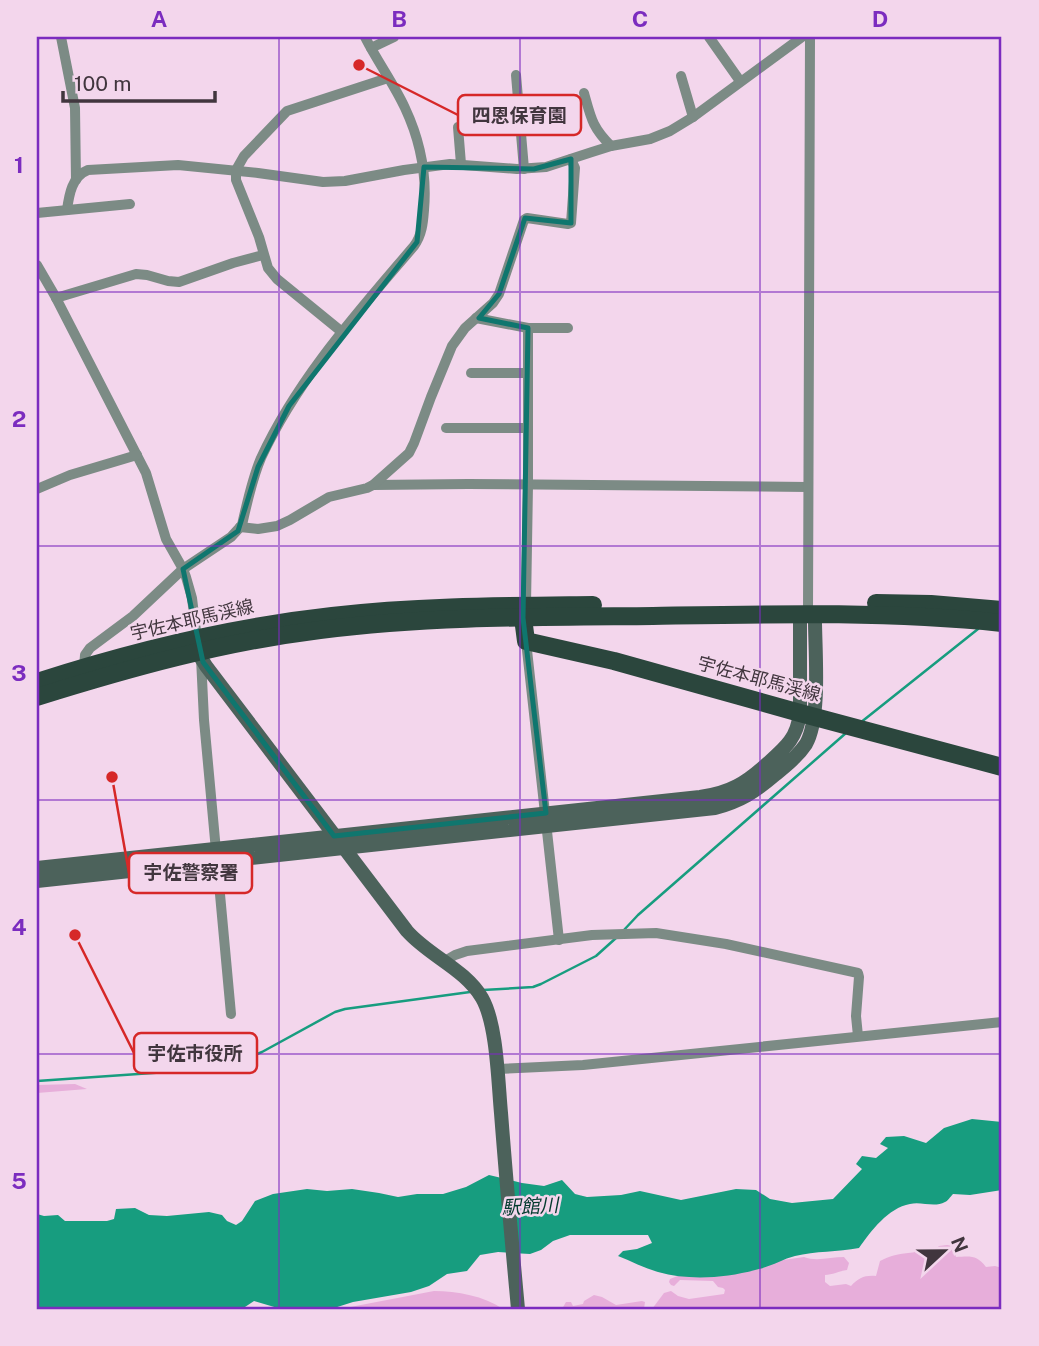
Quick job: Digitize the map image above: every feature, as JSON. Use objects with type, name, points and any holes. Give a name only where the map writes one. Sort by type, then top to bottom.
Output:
[{"type":"main road","name":"宇佐本耶馬渓線","points":[[37,697],[199,650],[267,625],[390,611],[525,612],[909,603],[994,619]]},
{"type":"main road","name":"宇佐本耶馬渓線","points":[[808,607],[885,615],[994,619]]},
{"type":"main road","points":[[525,612],[526,641]]},
{"type":"main road","name":"宇佐本耶馬渓線","points":[[526,641],[614,661],[1002,767]]},
{"type":"main road","name":"宇佐本耶馬渓線","points":[[37,682],[84,668],[199,650]]},
{"type":"street","points":[[61,37],[75,108],[76,180]]},
{"type":"street","points":[[84,668],[85,655],[90,649],[184,569],[231,537],[240,527],[258,467],[280,421],[342,332],[420,237],[425,203],[424,167],[408,116],[365,37]]},
{"type":"street","points":[[370,48],[394,37]]},
{"type":"street","points":[[709,37],[740,81]]},
{"type":"street","points":[[67,210],[76,180],[81,172],[88,170],[178,164],[330,182],[461,164],[524,169],[546,167],[611,146],[656,137],[693,117],[802,37]]},
{"type":"street","points":[[37,868],[217,855],[339,842],[547,819],[708,796],[729,791],[748,781],[783,750],[807,715],[800,620],[808,607],[810,37]]},
{"type":"street","points":[[516,75],[524,169]]},
{"type":"street","points":[[681,76],[693,117]]},
{"type":"street","points":[[342,332],[268,268],[260,237],[236,180],[236,170],[248,151],[287,111],[388,78]]},
{"type":"street","points":[[584,93],[598,134],[611,146]]},
{"type":"street","points":[[458,127],[461,164]]},
{"type":"street","points":[[240,527],[258,529],[277,526],[329,497],[363,490],[373,485],[408,453],[452,346],[459,335],[499,294],[525,219],[571,223],[575,168],[571,159]]},
{"type":"street","points":[[37,213],[130,204]]},
{"type":"street","points":[[55,298],[136,274],[179,282],[263,255]]},
{"type":"street","points":[[37,265],[137,454],[166,539],[184,569],[192,598],[199,650],[231,1014]]},
{"type":"street","points":[[476,318],[528,328],[568,328]]},
{"type":"street","points":[[525,612],[528,328]]},
{"type":"street","points":[[471,373],[528,373]]},
{"type":"street","points":[[446,428],[528,428]]},
{"type":"street","points":[[37,489],[70,475],[137,454]]},
{"type":"street","points":[[373,485],[808,487]]},
{"type":"street","points":[[526,641],[559,940]]},
{"type":"street","points":[[199,650],[407,932],[425,949],[468,980],[485,1004],[492,1028],[497,1071],[518,1309]]},
{"type":"street","points":[[37,881],[217,855]]},
{"type":"street","points":[[443,962],[463,952],[592,935],[656,933],[726,944],[858,973],[858,1036]]},
{"type":"street","points":[[497,1071],[583,1065],[1002,1021]]},
{"type":"highlighted area","points":[[571,159],[571,223],[525,218],[499,294],[479,318],[528,328],[523,618],[546,813],[334,836],[203,662],[183,569],[238,531],[258,467],[289,406],[417,242],[424,167],[534,169]]},
{"type":"shaded area","points":[[75,1084],[87,1089],[37,1093],[37,1085]]},
{"type":"shaded area","points":[[947,1245],[953,1246],[956,1257],[973,1257],[986,1267],[1002,1268],[1002,1309],[652,1309],[664,1293],[671,1291],[689,1299],[724,1294],[725,1290],[713,1281],[680,1280],[674,1286],[671,1285],[670,1279],[680,1275],[804,1257],[844,1257],[849,1263],[847,1270],[825,1275],[825,1282],[830,1286],[851,1286],[862,1278],[876,1276],[880,1261],[890,1257],[920,1251],[932,1252],[939,1246]]},
{"type":"shaded area","points":[[434,1291],[470,1295],[503,1309],[340,1309]]},
{"type":"shaded area","points":[[594,1295],[616,1305],[642,1301],[645,1302],[644,1309],[562,1309],[566,1302],[571,1302],[573,1306],[583,1304]]},
{"type":"water","name":"駅館川","points":[[972,1119],[1002,1122],[1002,1190],[970,1195],[953,1194],[941,1204],[914,1203],[902,1206],[881,1221],[859,1248],[795,1256],[747,1272],[708,1277],[670,1275],[618,1256],[623,1251],[652,1243],[648,1235],[570,1235],[530,1254],[498,1252],[480,1255],[467,1271],[447,1274],[429,1286],[331,1309],[281,1309],[254,1301],[242,1309],[37,1309],[37,1214],[58,1215],[65,1221],[107,1221],[114,1219],[116,1209],[135,1208],[149,1215],[167,1216],[209,1212],[222,1215],[236,1225],[242,1221],[255,1201],[273,1194],[307,1189],[352,1189],[398,1197],[443,1194],[466,1187],[489,1175],[544,1186],[562,1180],[575,1194],[587,1197],[640,1191],[681,1200],[736,1189],[756,1190],[770,1199],[792,1203],[833,1199],[862,1169],[856,1164],[862,1156],[876,1158],[888,1148],[880,1144],[886,1137],[904,1136],[926,1143],[944,1128]]},
{"type":"waterway","points":[[860,723],[978,629]]},
{"type":"waterway","points":[[623,931],[846,733]]},
{"type":"waterway","points":[[483,990],[533,987],[541,984],[596,956],[616,938]]},
{"type":"waterway","points":[[37,1081],[229,1066],[262,1052],[335,1012],[470,992]]},
{"type":"place","name":"四恩保育園","points":[[359,65]]},
{"type":"place","name":"宇佐警察署","points":[[112,777]]},
{"type":"place","name":"宇佐市役所","points":[[75,935]]}]
